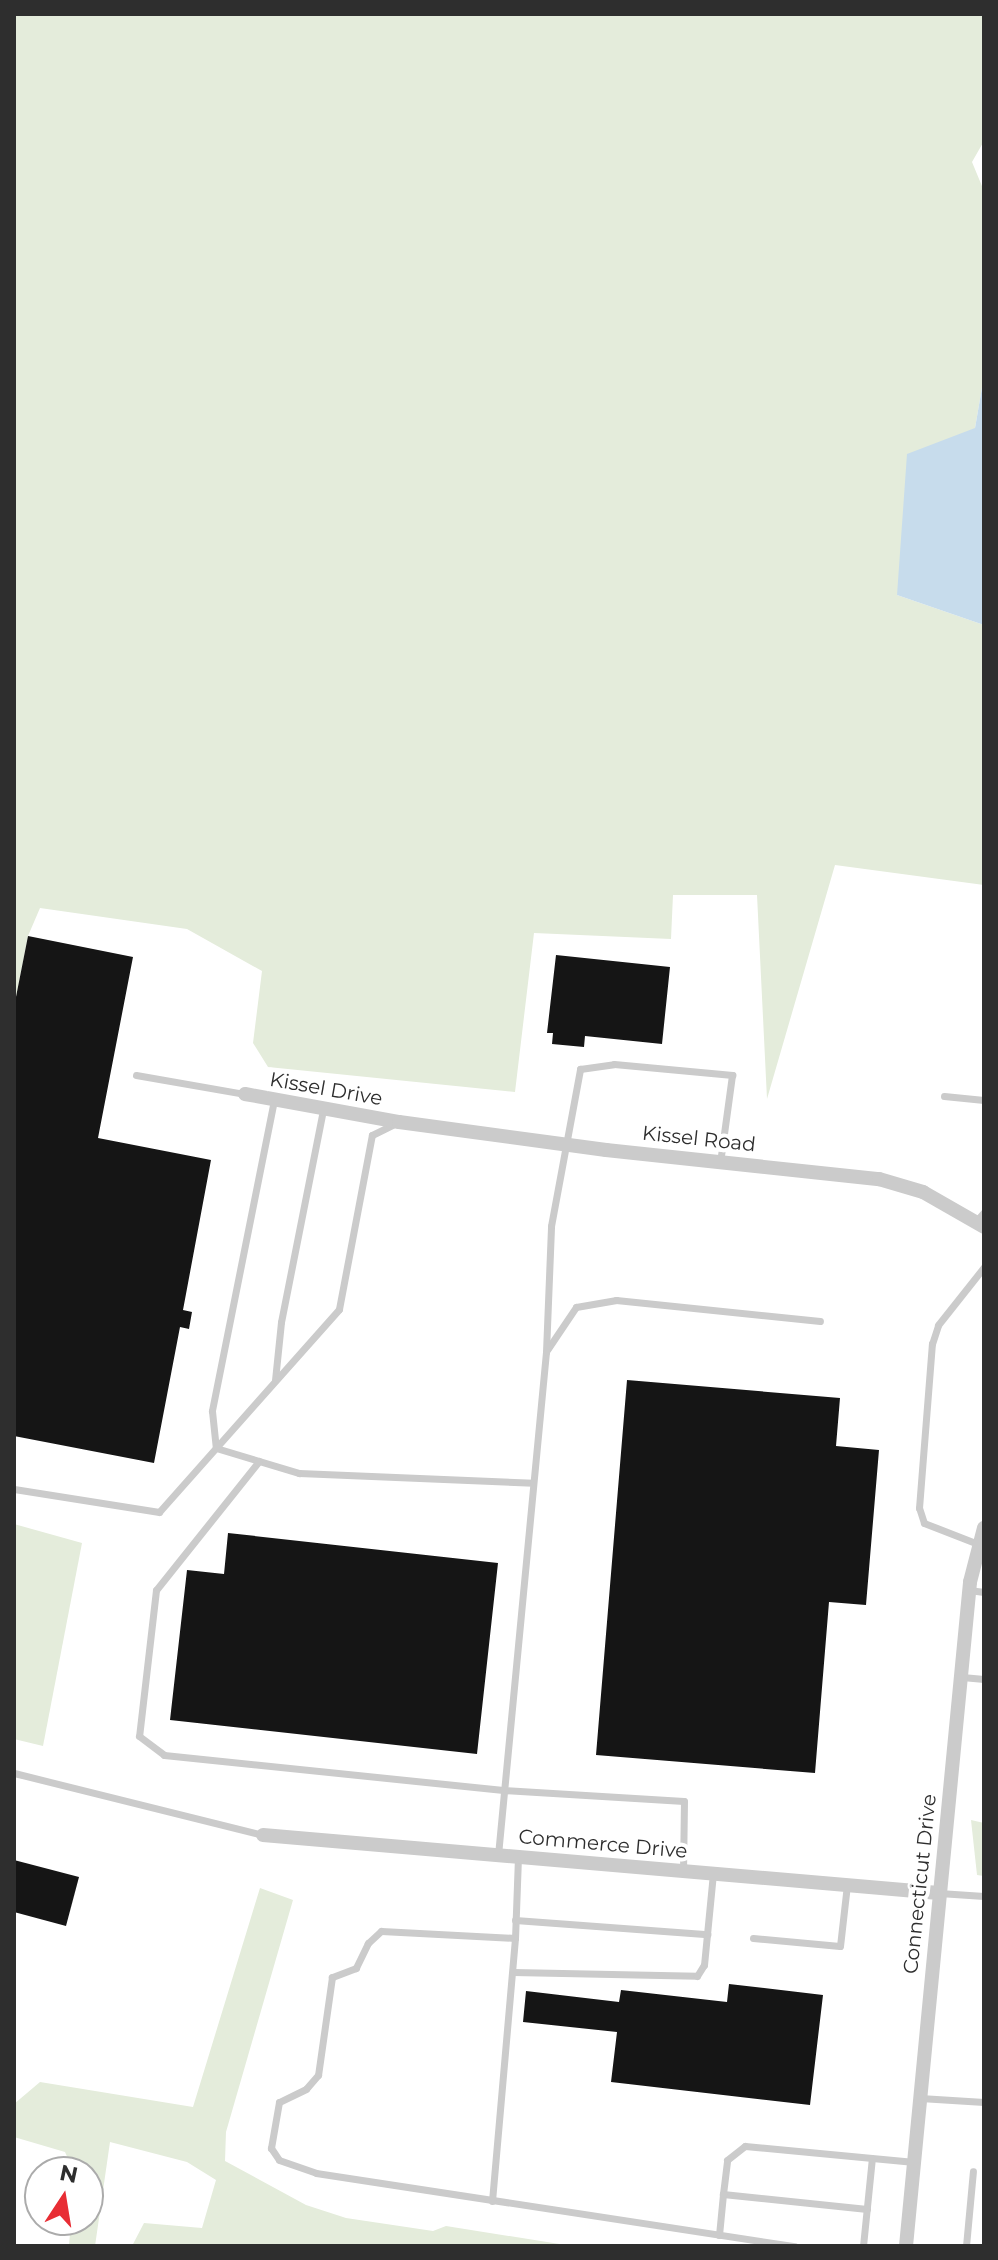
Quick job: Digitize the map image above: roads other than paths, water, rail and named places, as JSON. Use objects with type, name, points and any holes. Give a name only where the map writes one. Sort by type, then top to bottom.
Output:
[{"type":"street","name":"Kissel Drive","points":[[245,1094],[399,1122]]},
{"type":"street","name":"Kissel Road","points":[[399,1122],[720,1163],[879,1179],[923,1192],[981,1220]]},
{"type":"street","name":"Connecticut Drive","points":[[906,2246],[962,1677],[977,1591],[978,1544],[984,1528]]},
{"type":"street","name":"Commerce Drive","points":[[263,1835],[939,1893]]},
{"type":"lane","points":[[498,1855],[546,1352],[550,1241],[580,1069],[614,1064],[732,1075],[720,1163]]},
{"type":"lane","points":[[136,1075],[245,1094]]},
{"type":"lane","points":[[944,1096],[984,1100]]},
{"type":"lane","points":[[216,1448],[212,1411],[274,1100]]},
{"type":"lane","points":[[275,1382],[281,1322],[323,1109]]},
{"type":"lane","points":[[14,1489],[159,1512],[339,1309],[372,1135],[399,1122]]},
{"type":"lane","points":[[978,1544],[924,1523],[919,1508],[932,1344],[938,1325],[984,1267]]},
{"type":"lane","points":[[546,1352],[576,1307],[616,1300],[820,1321]]},
{"type":"lane","points":[[216,1448],[299,1473],[533,1483]]},
{"type":"lane","points":[[259,1461],[156,1590],[139,1736],[164,1755],[503,1790],[684,1801],[683,1871]]},
{"type":"lane","points":[[962,1677],[984,1679]]},
{"type":"lane","points":[[14,1773],[263,1835]]},
{"type":"lane","points":[[492,2201],[513,1972],[518,1857]]},
{"type":"lane","points":[[513,1972],[690,1979],[703,1971],[713,1873]]},
{"type":"lane","points":[[753,1938],[840,1946],[847,1885]]},
{"type":"lane","points":[[939,1893],[984,1896]]},
{"type":"lane","points":[[515,1920],[707,1934]]},
{"type":"lane","points":[[515,1938],[394,1930],[373,1936],[362,1962],[332,1977],[318,2075],[306,2089],[279,2102],[271,2148],[279,2160],[316,2173],[794,2246]]},
{"type":"lane","points":[[920,2098],[984,2102]]},
{"type":"lane","points":[[719,2235],[729,2154],[745,2146],[914,2162]]},
{"type":"lane","points":[[863,2246],[872,2158]]},
{"type":"lane","points":[[966,2246],[973,2171]]},
{"type":"lane","points":[[723,2194],[867,2209]]},
{"type":"water","points":[[984,376],[984,625],[897,595],[907,454],[975,428]]}]
